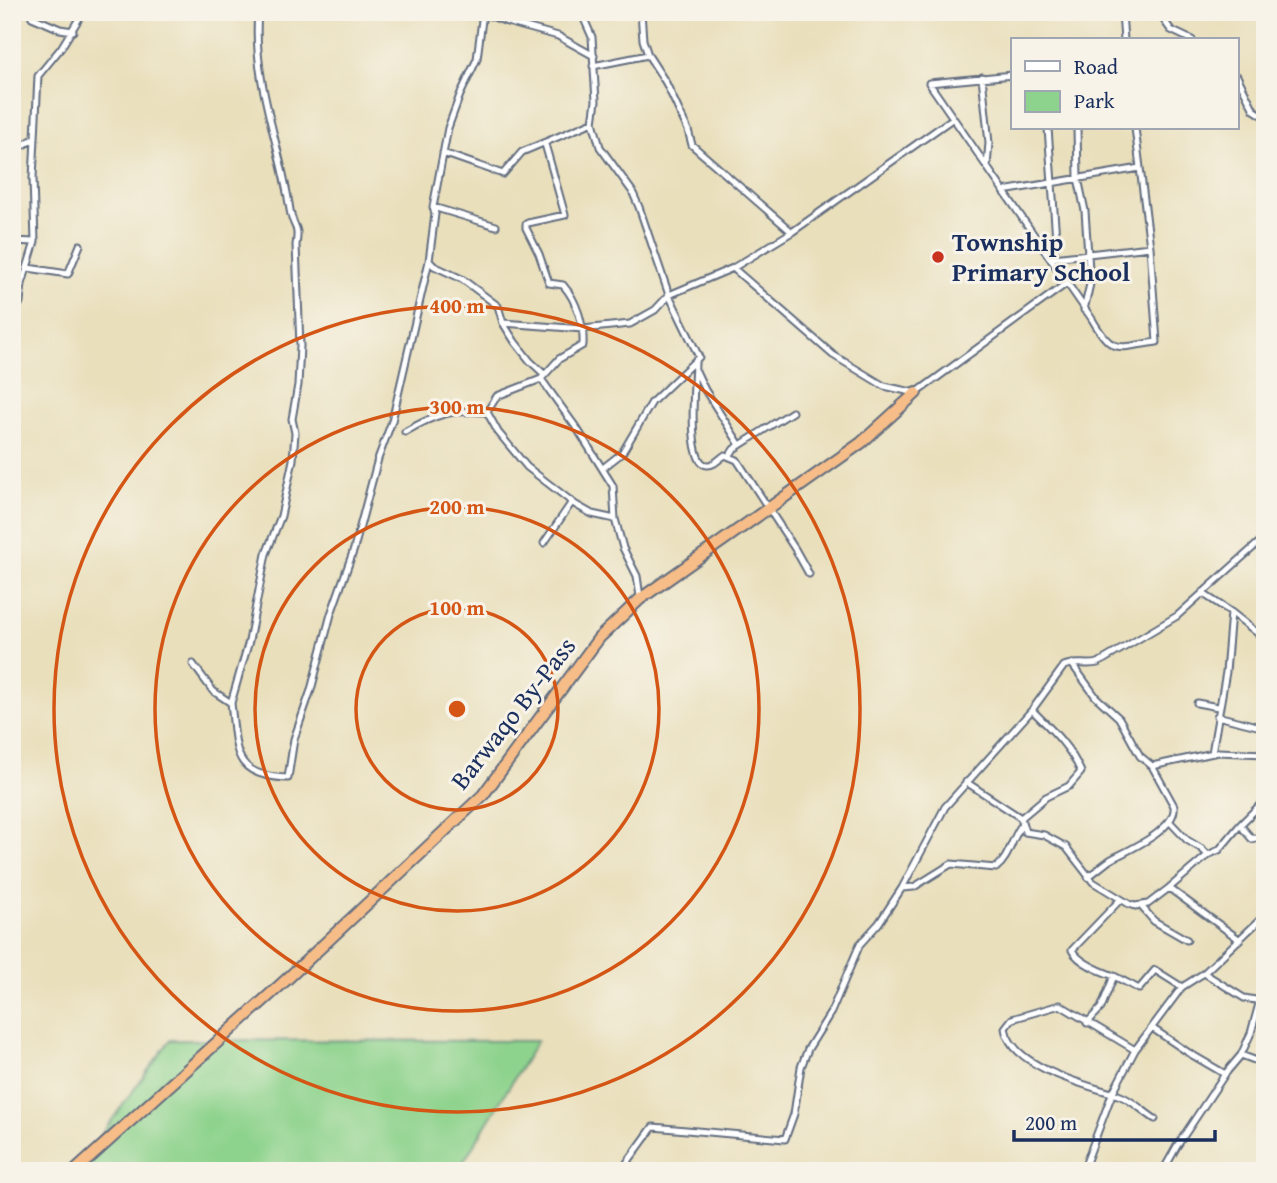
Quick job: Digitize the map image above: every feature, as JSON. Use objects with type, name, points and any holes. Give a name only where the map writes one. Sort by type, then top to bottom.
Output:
[{"type":"highway","name":"Barwaqo By-Pass","points":[[75,1171],[286,980],[483,795],[599,638],[640,599],[861,443],[916,393]]},
{"type":"street","points":[[30,12],[32,17],[45,23],[73,31]]},
{"type":"street","points":[[12,319],[20,302],[22,284],[35,242],[33,178],[38,76],[73,31],[83,12]]},
{"type":"street","points":[[258,12],[259,72],[285,174],[291,216],[299,230],[296,246],[300,346],[298,385],[292,419],[294,446],[291,479],[281,516],[266,554],[249,641],[231,703],[237,754],[255,774],[268,778],[288,778],[294,739],[311,690],[331,614],[354,549],[378,459],[392,421],[429,261],[435,214],[433,207],[443,153],[460,95],[477,59],[483,12],[506,22],[558,36],[594,56]]},
{"type":"street","points":[[581,12],[592,37],[596,101],[593,122],[600,147],[632,191],[668,295],[699,357],[695,365],[652,402],[622,453],[603,468]]},
{"type":"street","points":[[641,12],[643,40],[648,55],[666,83],[688,130],[692,145],[792,232]]},
{"type":"street","points":[[1122,12],[1124,38]]},
{"type":"street","points":[[1157,12],[1171,30],[1188,38]]},
{"type":"street","points":[[593,65],[648,55]]},
{"type":"street","points":[[1011,75],[929,83],[1053,261],[1104,341],[1128,346],[1157,342],[1150,247],[1135,130]]},
{"type":"street","points":[[982,78],[989,143],[987,166]]},
{"type":"street","points":[[1238,78],[1254,110],[1265,117]]},
{"type":"street","points":[[503,323],[583,330],[630,324],[656,310],[668,295],[733,268],[792,232],[952,119]]},
{"type":"street","points":[[443,153],[503,174],[517,156],[565,135],[575,127],[593,122]]},
{"type":"street","points":[[1048,130],[1056,239],[1053,261]]},
{"type":"street","points":[[1077,130],[1078,178],[1085,211],[1090,284],[1084,310]]},
{"type":"street","points":[[12,152],[35,138]]},
{"type":"street","points":[[487,412],[497,396],[542,376],[566,354],[583,345],[583,330],[569,292],[563,285],[549,283],[526,228],[528,223],[565,215],[545,144]]},
{"type":"street","points":[[1003,191],[1140,168]]},
{"type":"street","points":[[433,207],[496,226]]},
{"type":"street","points":[[12,241],[35,242]]},
{"type":"street","points":[[28,268],[68,274],[80,245]]},
{"type":"street","points":[[1053,261],[1150,247]]},
{"type":"street","points":[[429,261],[462,279],[498,306],[503,323],[579,429],[615,494],[615,519],[621,541],[637,576],[640,599]]},
{"type":"street","points":[[733,268],[833,355],[884,386],[916,393],[1067,284]]},
{"type":"street","points":[[695,365],[705,390],[740,445]]},
{"type":"street","points":[[695,365],[693,437],[697,457],[700,463],[706,466],[730,455],[740,445],[792,412]]},
{"type":"street","points":[[405,432],[438,414],[487,412]]},
{"type":"street","points":[[487,412],[519,460],[572,502],[592,514],[615,519]]},
{"type":"street","points":[[730,455],[737,460],[809,574]]},
{"type":"street","points":[[544,543],[572,502]]},
{"type":"street","points":[[621,1171],[653,1127],[785,1139],[794,1114],[801,1067],[808,1049],[831,1012],[860,944],[879,923],[902,888],[945,807],[1032,710],[1064,666],[1087,666],[1105,660],[1177,616],[1265,537]]},
{"type":"street","points":[[1258,543],[1265,548]]},
{"type":"street","points":[[1202,593],[1265,639]]},
{"type":"street","points":[[1212,753],[1226,672],[1231,612]]},
{"type":"street","points":[[193,664],[213,691],[231,703]]},
{"type":"street","points":[[1072,664],[1096,697],[1119,718],[1140,756],[1152,766],[1174,806],[1170,822],[1140,845],[1108,861],[1088,877]]},
{"type":"street","points":[[1197,703],[1218,707]]},
{"type":"street","points":[[902,888],[914,887],[951,864],[996,868],[1005,859],[1021,822],[1033,806],[1069,786],[1081,772],[1062,739],[1032,710]]},
{"type":"street","points":[[1217,716],[1265,728]]},
{"type":"street","points":[[1152,766],[1212,753],[1263,755],[1265,736]]},
{"type":"street","points":[[966,782],[1021,822],[1025,832],[1044,835],[1066,846],[1088,877],[1120,900],[1141,906],[1154,921],[1187,940]]},
{"type":"street","points":[[1141,906],[1156,900],[1208,855],[1219,850],[1265,800]]},
{"type":"street","points":[[1170,822],[1187,840],[1208,855]]},
{"type":"street","points":[[1240,825],[1252,839],[1265,835]]},
{"type":"street","points":[[1169,888],[1240,940]]},
{"type":"street","points":[[1120,900],[1072,951],[1095,969],[1139,989],[1155,970],[1182,987]]},
{"type":"street","points":[[1083,1171],[1112,1094],[1135,1050],[1182,987],[1204,973],[1265,915]]},
{"type":"street","points":[[1204,973],[1244,998],[1261,1001]]},
{"type":"street","points":[[1087,1023],[1101,1008],[1114,976]]},
{"type":"street","points":[[1163,1171],[1225,1074],[1241,1055],[1251,1033],[1265,982]]},
{"type":"street","points":[[1135,1050],[1060,1004],[1012,1019],[1005,1028],[1007,1039],[1026,1058],[1069,1080],[1120,1095],[1155,1119]]},
{"type":"street","points":[[1152,1028],[1225,1074]]},
{"type":"street","points":[[1241,1055],[1265,1064]]},
{"type":"green space","points":[[170,1040],[537,1041],[458,1171],[75,1171]]},
{"type":"place","name":"Township Primary School","points":[[938,257]]}]
